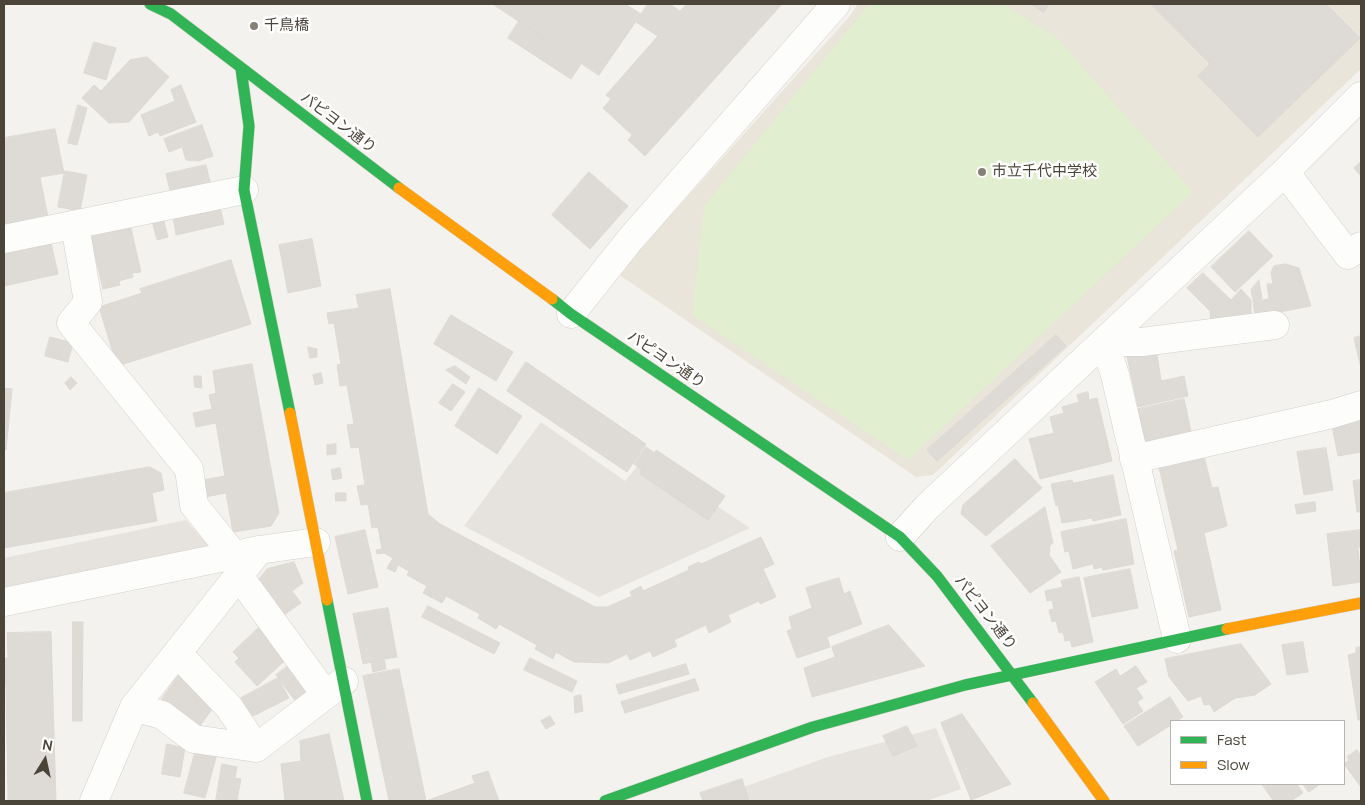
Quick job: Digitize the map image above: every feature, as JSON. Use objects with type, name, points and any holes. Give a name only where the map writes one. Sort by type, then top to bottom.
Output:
[{"type":"street","name":"パピヨン通り","points":[[150,4],[171,14],[240,69],[571,314],[900,537],[937,576],[1014,676],[1104,801]]},
{"type":"street","points":[[571,314],[629,241],[836,4]]},
{"type":"street","points":[[240,69],[249,126],[244,190],[316,542],[335,687],[367,801]]},
{"type":"street","points":[[900,537],[926,507],[1285,172],[1361,96]]},
{"type":"street","points":[[1285,172],[1348,255],[1360,251]]},
{"type":"street","points":[[4,239],[244,190]]},
{"type":"street","points":[[75,225],[88,302],[71,323],[189,469],[194,506],[244,561],[335,687]]},
{"type":"street","points":[[1104,342],[1142,342],[1275,326]]},
{"type":"street","points":[[1104,342],[1114,375],[1177,639]]},
{"type":"street","points":[[1134,459],[1332,414],[1361,405]]},
{"type":"street","points":[[4,602],[244,561],[316,542]]},
{"type":"street","points":[[94,801],[134,707],[178,653],[244,561]]},
{"type":"street","points":[[605,801],[813,727],[965,686],[1177,639],[1361,604]]},
{"type":"street","points":[[178,653],[229,706],[256,748]]},
{"type":"street","points":[[134,707],[162,715],[194,739],[256,748],[335,687]]},
{"type":"shaded area","name":"市立千代中学校","points":[[858,4],[1361,4],[1361,69],[933,475],[916,477],[618,274],[849,17]]},
{"type":"shaded area","points":[[541,422],[625,481],[644,458],[750,528],[599,597],[464,526]]},
{"type":"shaded area","points":[[186,520],[213,551],[4,594],[4,558]]},
{"type":"shaded area","points":[[936,728],[961,789],[926,801],[704,801],[828,757]]},
{"type":"green space","name":"市立千代中学校","points":[[869,4],[1002,4],[1057,38],[1193,192],[908,460],[692,315],[704,206]]},
{"type":"building","points":[[493,4],[625,4],[641,14],[599,75]]},
{"type":"building","points":[[648,4],[670,4],[680,11],[687,4],[782,4],[645,156],[628,140],[632,135],[603,108],[611,99],[606,95],[658,36],[636,22]]},
{"type":"building","points":[[1031,4],[1049,4],[1044,12]]},
{"type":"building","points":[[1151,4],[1268,4],[1270,6],[1272,4],[1326,4],[1360,38],[1258,137],[1198,76],[1210,64]]},
{"type":"building","points":[[519,21],[581,64],[571,79],[508,38]]},
{"type":"building","points":[[94,42],[116,48],[106,80],[84,73]]},
{"type":"building","points":[[147,57],[169,77],[129,122],[109,123],[82,98],[94,85],[101,91],[130,60]]},
{"type":"building","points":[[181,85],[196,122],[160,136],[158,132],[149,136],[141,115],[175,101],[171,90]]},
{"type":"building","points":[[78,105],[87,108],[77,145],[68,143]]},
{"type":"building","points":[[202,125],[213,156],[198,161],[186,160],[182,147],[169,152],[164,139]]},
{"type":"building","points":[[55,129],[64,173],[40,177],[48,217],[4,225],[4,138]]},
{"type":"building","points":[[1361,162],[1361,176],[1354,168]]},
{"type":"building","points":[[206,165],[210,182],[170,190],[166,174]]},
{"type":"building","points":[[65,171],[87,175],[80,211],[58,207]]},
{"type":"building","points":[[589,172],[628,206],[590,249],[552,215]]},
{"type":"building","points":[[220,207],[224,224],[176,235],[173,217]]},
{"type":"building","points":[[163,218],[168,237],[157,240],[152,221]]},
{"type":"building","points":[[130,224],[141,272],[132,273],[133,277],[119,281],[120,285],[103,289],[90,233]]},
{"type":"building","points":[[1249,231],[1273,256],[1235,292],[1211,267]]},
{"type":"building","points":[[312,239],[321,286],[288,293],[279,245]]},
{"type":"building","points":[[51,243],[58,274],[4,286],[4,254]]},
{"type":"building","points":[[231,260],[251,324],[117,366],[99,307],[142,293],[140,289]]},
{"type":"building","points":[[1286,264],[1299,268],[1311,306],[1264,315],[1263,300],[1269,299],[1267,284],[1273,284],[1271,272],[1274,266]]},
{"type":"building","points":[[1203,273],[1231,300],[1241,289],[1251,300],[1251,317],[1211,324],[1210,311],[1187,288]]},
{"type":"building","points":[[1259,280],[1262,299],[1253,300],[1251,290]]},
{"type":"building","points":[[390,289],[428,514],[440,524],[595,607],[607,607],[632,596],[630,592],[641,586],[643,591],[689,570],[688,567],[699,562],[701,564],[761,537],[774,564],[763,569],[776,597],[760,604],[759,601],[728,615],[731,622],[709,633],[706,625],[674,640],[677,646],[653,657],[650,651],[630,660],[627,654],[608,663],[574,662],[556,652],[553,659],[535,649],[537,645],[499,624],[496,629],[478,618],[480,614],[446,596],[442,603],[423,593],[427,586],[407,575],[409,571],[398,565],[395,572],[387,568],[393,558],[384,553],[377,554],[376,550],[382,549],[378,527],[372,528],[368,504],[361,505],[357,486],[365,485],[359,447],[351,448],[347,425],[354,424],[347,385],[340,386],[337,365],[341,364],[334,323],[329,324],[327,313],[359,308],[356,295]]},
{"type":"building","points":[[1262,300],[1263,315],[1255,316],[1253,301]]},
{"type":"building","points":[[451,315],[513,352],[496,381],[434,344]]},
{"type":"building","points":[[1056,335],[1066,346],[937,461],[927,450]]},
{"type":"building","points":[[1361,336],[1361,368],[1354,338]]},
{"type":"building","points":[[50,337],[73,343],[68,362],[45,356]]},
{"type":"building","points":[[308,347],[317,349],[317,357],[310,358]]},
{"type":"building","points":[[1156,348],[1161,381],[1184,376],[1188,396],[1138,407],[1126,352]]},
{"type":"building","points":[[526,362],[646,444],[627,472],[507,391]]},
{"type":"building","points":[[252,364],[279,513],[271,526],[233,532],[226,493],[205,497],[203,480],[225,476],[216,423],[196,427],[193,413],[212,409],[209,395],[216,393],[213,371]]},
{"type":"building","points":[[455,366],[470,377],[466,384],[446,370]]},
{"type":"building","points":[[321,373],[323,383],[315,385],[313,375]]},
{"type":"building","points":[[194,376],[201,376],[202,388],[195,387]]},
{"type":"building","points":[[71,377],[77,383],[70,390],[65,383]]},
{"type":"building","points":[[453,384],[465,392],[451,411],[439,403]]},
{"type":"building","points":[[4,388],[12,389],[6,450],[4,449]]},
{"type":"building","points":[[479,388],[522,416],[497,454],[455,426]]},
{"type":"building","points":[[1088,392],[1089,400],[1097,398],[1112,461],[1040,479],[1029,439],[1054,433],[1050,417],[1064,413],[1062,407],[1079,402],[1077,395]]},
{"type":"building","points":[[1184,399],[1192,436],[1145,446],[1138,409]]},
{"type":"building","points":[[1361,420],[1361,452],[1338,456],[1332,426]]},
{"type":"building","points":[[336,444],[336,454],[327,455],[327,445]]},
{"type":"building","points":[[646,447],[655,453],[656,450],[725,496],[708,520],[640,474],[642,470],[634,464]]},
{"type":"building","points":[[1326,448],[1333,490],[1304,495],[1297,452]]},
{"type":"building","points":[[1204,456],[1212,488],[1218,487],[1227,526],[1204,533],[1221,610],[1189,617],[1174,551],[1178,550],[1159,467]]},
{"type":"building","points":[[1015,459],[1042,488],[986,536],[961,514],[963,505]]},
{"type":"building","points":[[150,467],[161,473],[164,490],[152,493],[157,521],[4,548],[4,493]]},
{"type":"building","points":[[340,468],[342,478],[333,480],[331,470]]},
{"type":"building","points":[[1113,475],[1121,515],[1093,521],[1092,518],[1062,523],[1051,484],[1072,480],[1073,483]]},
{"type":"building","points":[[1361,480],[1361,512],[1357,512],[1353,481]]},
{"type":"building","points":[[336,493],[346,493],[346,501],[336,501]]},
{"type":"building","points":[[1315,502],[1316,511],[1297,514],[1295,505]]},
{"type":"building","points":[[1045,507],[1053,543],[1050,545],[1049,555],[1061,572],[1030,593],[991,546]]},
{"type":"building","points":[[1126,519],[1134,564],[1103,570],[1102,567],[1094,569],[1093,564],[1073,569],[1069,551],[1065,552],[1061,532]]},
{"type":"building","points":[[365,530],[378,587],[348,594],[335,537]]},
{"type":"building","points":[[1361,530],[1361,547],[1358,547],[1361,582],[1333,586],[1327,534]]},
{"type":"building","points":[[294,562],[303,583],[292,591],[301,603],[281,617],[256,583],[267,569]]},
{"type":"building","points":[[1130,569],[1138,608],[1092,617],[1084,578]]},
{"type":"building","points":[[1079,577],[1093,642],[1072,647],[1070,640],[1065,641],[1063,632],[1059,633],[1056,621],[1052,622],[1049,610],[1054,609],[1052,600],[1047,601],[1045,591],[1063,587],[1061,581]]},
{"type":"building","points":[[839,578],[844,594],[850,591],[862,624],[827,637],[830,647],[797,658],[787,631],[792,629],[789,617],[812,608],[806,588]]},
{"type":"building","points":[[428,606],[500,643],[494,654],[422,617]]},
{"type":"building","points":[[388,608],[397,657],[384,659],[386,669],[373,672],[371,662],[363,664],[353,614]]},
{"type":"building","points":[[73,622],[83,622],[82,721],[73,721]]},
{"type":"building","points":[[265,622],[290,656],[257,686],[235,662],[239,658],[233,652]]},
{"type":"building","points":[[889,625],[925,666],[812,697],[804,668],[835,657],[832,647]]},
{"type":"building","points":[[51,632],[56,801],[8,801],[6,685],[4,685],[4,658],[8,658],[7,633]]},
{"type":"building","points":[[1303,642],[1308,672],[1287,675],[1282,645]]},
{"type":"building","points":[[1241,644],[1271,684],[1255,695],[1235,698],[1214,712],[1210,704],[1204,705],[1201,696],[1188,701],[1169,677],[1165,659]]},
{"type":"building","points":[[1361,647],[1361,720],[1358,720],[1348,655],[1356,653],[1356,648]]},
{"type":"building","points":[[530,658],[577,681],[572,692],[524,670]]},
{"type":"building","points":[[292,663],[313,690],[296,702],[276,675]]},
{"type":"building","points":[[686,664],[689,674],[619,694],[616,685]]},
{"type":"building","points":[[1136,666],[1147,682],[1136,688],[1143,698],[1137,702],[1143,711],[1123,724],[1095,682],[1116,669],[1120,676]]},
{"type":"building","points":[[399,669],[426,801],[389,801],[363,676]]},
{"type":"building","points":[[179,674],[217,702],[200,726],[162,699]]},
{"type":"building","points":[[278,678],[289,698],[251,717],[241,698]]},
{"type":"building","points":[[695,679],[699,690],[625,713],[621,702]]},
{"type":"building","points":[[581,695],[583,711],[575,713],[574,697]]},
{"type":"building","points":[[1170,697],[1183,717],[1178,720],[1170,720],[1170,726],[1138,746],[1124,726]]},
{"type":"building","points":[[962,714],[1011,784],[971,800],[941,723]]},
{"type":"building","points":[[550,716],[555,724],[546,729],[541,721]]},
{"type":"building","points":[[907,726],[917,746],[893,756],[883,736]]},
{"type":"building","points":[[329,734],[344,801],[285,801],[281,764],[301,761],[300,741]]},
{"type":"building","points":[[167,744],[185,748],[180,777],[162,774]]},
{"type":"building","points":[[196,749],[217,754],[205,798],[184,793]]},
{"type":"building","points":[[1357,750],[1361,756],[1361,787],[1345,765],[1349,760],[1347,757]]},
{"type":"building","points":[[222,764],[237,767],[235,778],[241,779],[237,800],[245,801],[216,801]]},
{"type":"building","points":[[488,771],[499,801],[426,801],[475,783],[472,776]]},
{"type":"building","points":[[742,779],[749,801],[703,801],[700,793]]},
{"type":"building","points":[[1263,785],[1298,785],[1303,793],[1291,801],[1274,801]]},
{"type":"building","points":[[1304,785],[1319,785],[1309,792]]},
{"type":"traffic: fast","points":[[150,4],[171,14],[399,188]]},
{"type":"traffic: fast","points":[[241,69],[249,126],[244,190],[290,413]]},
{"type":"traffic: fast","points":[[552,299],[571,314],[900,537],[937,576],[1033,703]]},
{"type":"traffic: fast","points":[[327,600],[367,801]]},
{"type":"traffic: fast","points":[[605,801],[813,727],[965,685],[1227,629]]},
{"type":"traffic: slow","points":[[399,188],[552,299]]},
{"type":"traffic: slow","points":[[290,413],[327,600]]},
{"type":"traffic: slow","points":[[1227,629],[1361,603]]},
{"type":"traffic: slow","points":[[1033,703],[1104,801]]},
{"type":"place","name":"千鳥橋","points":[[254,26]]},
{"type":"place","name":"市立千代中学校","points":[[982,172]]}]
